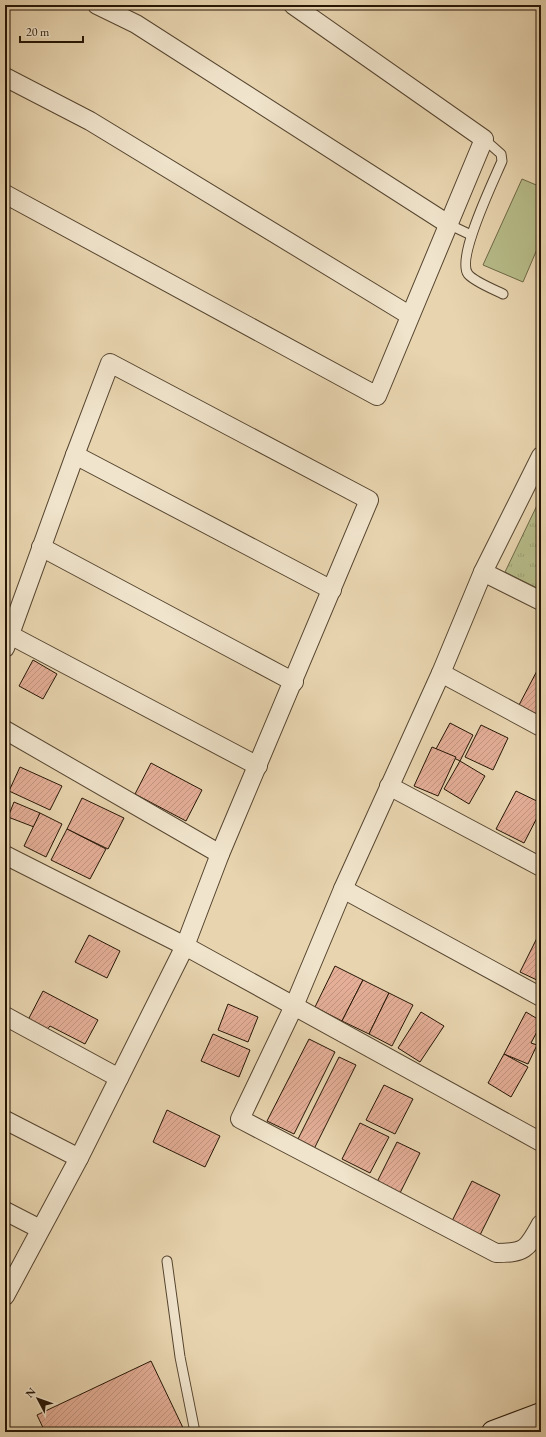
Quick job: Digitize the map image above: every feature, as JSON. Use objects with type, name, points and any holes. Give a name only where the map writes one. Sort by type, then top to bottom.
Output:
[{"type":"main road","points":[[493,1432],[541,1414]]},
{"type":"street","points":[[97,5],[136,24],[448,224]]},
{"type":"street","points":[[5,194],[377,396],[409,316],[484,139],[293,5]]},
{"type":"street","points":[[5,77],[90,121],[409,316]]},
{"type":"street","points":[[5,1296],[79,1158],[185,946],[220,854],[258,766],[294,682],[369,500],[110,364],[75,455],[7,642],[258,766]]},
{"type":"street","points":[[75,455],[332,590]]},
{"type":"street","points":[[541,456],[483,572],[440,673],[343,889],[294,1006],[240,1119],[496,1253],[517,1253],[530,1243],[541,1224]]},
{"type":"street","points":[[41,547],[294,682]]},
{"type":"street","points":[[483,572],[541,601]]},
{"type":"street","points":[[440,673],[541,728]]},
{"type":"street","points":[[5,730],[220,854]]},
{"type":"street","points":[[389,786],[541,867]]},
{"type":"street","points":[[5,855],[185,946],[541,1142]]},
{"type":"street","points":[[343,889],[541,997]]},
{"type":"street","points":[[5,1016],[119,1078]]},
{"type":"street","points":[[5,1120],[79,1158]]},
{"type":"street","points":[[5,1211],[40,1229]]},
{"type":"lane","points":[[484,139],[501,154],[502,160],[471,235],[464,266],[468,275],[503,294]]},
{"type":"lane","points":[[448,224],[471,235]]},
{"type":"lane","points":[[167,1261],[180,1357],[195,1432]]},
{"type":"green space","points":[[522,179],[541,187],[541,240],[523,282],[483,265]]},
{"type":"green space","points":[[541,497],[541,590],[505,572]]},
{"type":"building","points":[[33,660],[57,674],[43,699],[19,686]]},
{"type":"building","points":[[539,667],[541,667],[541,717],[519,705]]},
{"type":"building","points":[[450,723],[473,735],[460,761],[436,749]]},
{"type":"building","points":[[481,725],[508,738],[493,770],[465,757]]},
{"type":"building","points":[[432,747],[456,757],[438,796],[414,786]]},
{"type":"building","points":[[460,761],[485,776],[469,804],[444,789]]},
{"type":"building","points":[[151,763],[202,790],[186,821],[135,794]]},
{"type":"building","points":[[20,767],[62,786],[50,810],[9,791]]},
{"type":"building","points":[[516,791],[541,803],[541,810],[524,843],[496,829]]},
{"type":"building","points":[[82,798],[124,818],[108,849],[67,829]]},
{"type":"building","points":[[14,802],[40,813],[34,827],[8,817]]},
{"type":"building","points":[[40,813],[62,824],[46,857],[24,846]]},
{"type":"building","points":[[67,829],[106,849],[90,879],[51,860]]},
{"type":"building","points":[[89,935],[120,951],[107,978],[75,962]]},
{"type":"building","points":[[537,938],[541,940],[541,982],[520,972]]},
{"type":"building","points":[[335,966],[363,980],[342,1021],[315,1007]]},
{"type":"building","points":[[363,980],[389,993],[369,1034],[342,1021]]},
{"type":"building","points":[[43,991],[98,1020],[85,1044],[50,1026],[46,1031],[28,1020]]},
{"type":"building","points":[[389,993],[413,1005],[392,1046],[369,1034]]},
{"type":"building","points":[[228,1004],[258,1017],[248,1042],[218,1030]]},
{"type":"building","points":[[421,1012],[444,1026],[420,1062],[398,1048]]},
{"type":"building","points":[[526,1012],[541,1021],[541,1024],[531,1043],[537,1045],[528,1064],[504,1054]]},
{"type":"building","points":[[213,1034],[250,1050],[239,1077],[201,1061]]},
{"type":"building","points":[[309,1039],[335,1052],[294,1134],[267,1121]]},
{"type":"building","points":[[504,1054],[528,1067],[511,1097],[488,1083]]},
{"type":"building","points":[[339,1057],[356,1065],[313,1151],[296,1143]]},
{"type":"building","points":[[384,1085],[413,1099],[395,1134],[366,1120]]},
{"type":"building","points":[[167,1110],[220,1136],[205,1167],[153,1142]]},
{"type":"building","points":[[360,1123],[389,1137],[370,1173],[342,1159]]},
{"type":"building","points":[[397,1142],[420,1153],[398,1197],[375,1186]]},
{"type":"building","points":[[472,1181],[500,1195],[479,1237],[451,1223]]},
{"type":"building","points":[[151,1361],[185,1432],[45,1432],[37,1415]]}]
